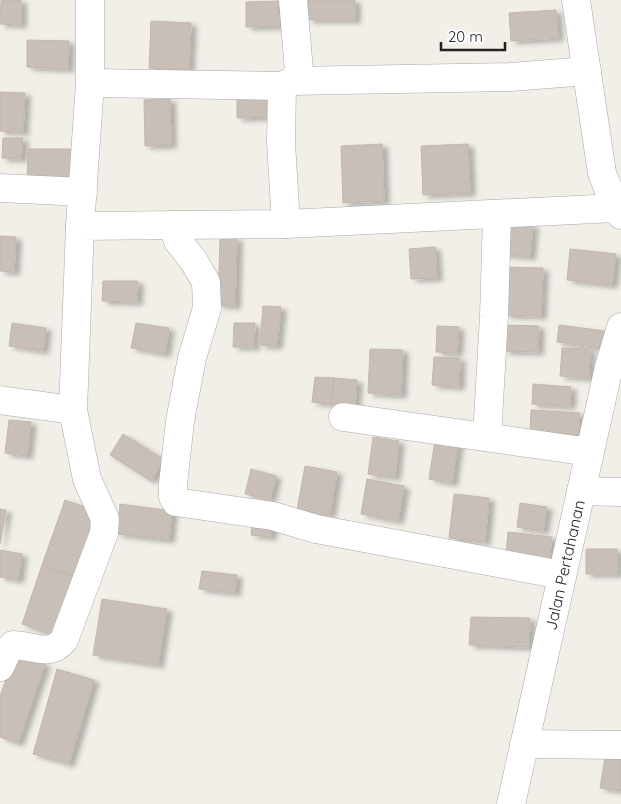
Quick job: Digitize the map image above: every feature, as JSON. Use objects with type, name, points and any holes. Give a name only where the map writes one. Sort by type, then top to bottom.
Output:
[{"type":"street","points":[[0,667],[8,650],[13,645],[47,650],[59,646],[64,640],[104,533],[105,519],[87,479],[73,410],[80,226],[90,83],[90,0]]},
{"type":"street","points":[[286,224],[281,143],[287,84],[298,71],[293,0]]},
{"type":"street","points":[[80,226],[286,224],[497,214],[618,211],[602,173],[596,146],[578,0]]},
{"type":"street","points":[[90,83],[287,84],[511,77],[587,70]]},
{"type":"street","points":[[0,188],[83,192]]},
{"type":"street","points":[[486,437],[494,316],[497,214]]},
{"type":"street","points":[[173,225],[178,241],[193,260],[206,282],[207,308],[192,358],[180,422],[172,497],[176,502],[273,516],[316,529],[562,575]]},
{"type":"street","name":"Jalan Pertahanan","points":[[511,804],[609,367],[621,328]]},
{"type":"street","points":[[0,400],[73,410]]},
{"type":"street","points":[[343,417],[590,452]]},
{"type":"street","points":[[581,491],[621,492]]},
{"type":"street","points":[[524,744],[621,745]]},
{"type":"building","points":[[1,0],[21,0],[21,25],[0,24]]},
{"type":"building","points":[[308,0],[355,0],[355,20],[308,20]]},
{"type":"building","points":[[278,1],[279,26],[246,27],[246,2]]},
{"type":"building","points":[[556,10],[558,38],[511,41],[509,13]]},
{"type":"building","points":[[151,21],[191,23],[189,70],[149,68]]},
{"type":"building","points":[[27,40],[69,41],[68,69],[27,67]]},
{"type":"building","points":[[267,90],[267,117],[237,118],[237,91]]},
{"type":"building","points":[[0,92],[25,93],[23,132],[0,131]]},
{"type":"building","points":[[170,99],[171,145],[145,146],[144,100]]},
{"type":"building","points":[[3,138],[23,138],[21,159],[2,158]]},
{"type":"building","points":[[382,144],[384,201],[343,203],[341,146]]},
{"type":"building","points":[[468,144],[470,193],[423,195],[421,146]]},
{"type":"building","points":[[28,149],[78,149],[77,181],[27,180]]},
{"type":"building","points":[[504,223],[533,225],[530,257],[501,254]]},
{"type":"building","points":[[0,236],[16,237],[14,272],[0,271]]},
{"type":"building","points":[[220,238],[237,238],[235,306],[218,305]]},
{"type":"building","points":[[435,247],[437,278],[411,279],[409,249]]},
{"type":"building","points":[[570,249],[616,254],[612,285],[567,280]]},
{"type":"building","points":[[506,267],[543,268],[541,316],[505,315]]},
{"type":"building","points":[[103,281],[138,281],[137,302],[102,301]]},
{"type":"building","points":[[263,306],[281,307],[277,346],[260,345]]},
{"type":"building","points":[[12,323],[46,328],[43,351],[9,346]]},
{"type":"building","points":[[136,323],[169,328],[165,354],[131,348]]},
{"type":"building","points":[[234,323],[255,323],[254,347],[233,347]]},
{"type":"building","points":[[505,325],[539,326],[538,352],[504,351]]},
{"type":"building","points":[[559,325],[605,331],[603,348],[557,342]]},
{"type":"building","points":[[437,326],[459,327],[457,353],[436,352]]},
{"type":"building","points":[[562,348],[590,349],[589,378],[560,376]]},
{"type":"building","points":[[370,349],[403,350],[401,395],[368,393]]},
{"type":"building","points":[[434,357],[460,358],[459,387],[432,385]]},
{"type":"building","points":[[315,377],[334,378],[331,404],[312,402]]},
{"type":"building","points":[[334,378],[357,380],[355,406],[331,404]]},
{"type":"building","points":[[533,384],[571,387],[570,406],[532,404]]},
{"type":"building","points":[[531,410],[580,413],[578,435],[530,431]]},
{"type":"building","points":[[9,420],[31,422],[27,456],[5,453]]},
{"type":"building","points":[[123,434],[164,460],[151,481],[110,455]]},
{"type":"building","points":[[373,437],[399,441],[395,477],[368,474]]},
{"type":"building","points":[[435,440],[458,443],[452,483],[429,479]]},
{"type":"building","points":[[305,466],[337,472],[330,515],[297,510]]},
{"type":"building","points":[[251,469],[276,476],[270,500],[245,494]]},
{"type":"building","points":[[367,479],[404,486],[398,521],[361,514]]},
{"type":"building","points":[[454,494],[489,498],[485,542],[449,538]]},
{"type":"building","points":[[65,500],[97,511],[74,576],[42,565]]},
{"type":"building","points":[[520,503],[547,507],[543,531],[517,527]]},
{"type":"building","points":[[120,504],[172,511],[169,540],[117,534]]},
{"type":"building","points":[[0,509],[6,510],[0,544]]},
{"type":"building","points":[[253,517],[273,519],[271,537],[251,535]]},
{"type":"building","points":[[508,532],[552,537],[549,561],[506,556]]},
{"type":"building","points":[[586,549],[617,549],[617,574],[586,574]]},
{"type":"building","points":[[0,550],[22,554],[18,580],[0,577]]},
{"type":"building","points":[[42,565],[74,576],[54,636],[22,624]]},
{"type":"building","points":[[202,571],[237,575],[235,593],[199,589]]},
{"type":"building","points":[[102,599],[167,609],[158,665],[93,655]]},
{"type":"building","points":[[471,617],[530,618],[529,647],[469,645]]},
{"type":"building","points":[[15,654],[45,664],[18,743],[0,737],[0,696]]},
{"type":"building","points":[[57,669],[94,680],[69,764],[33,754]]},
{"type":"building","points":[[606,751],[621,753],[621,791],[600,788]]}]
